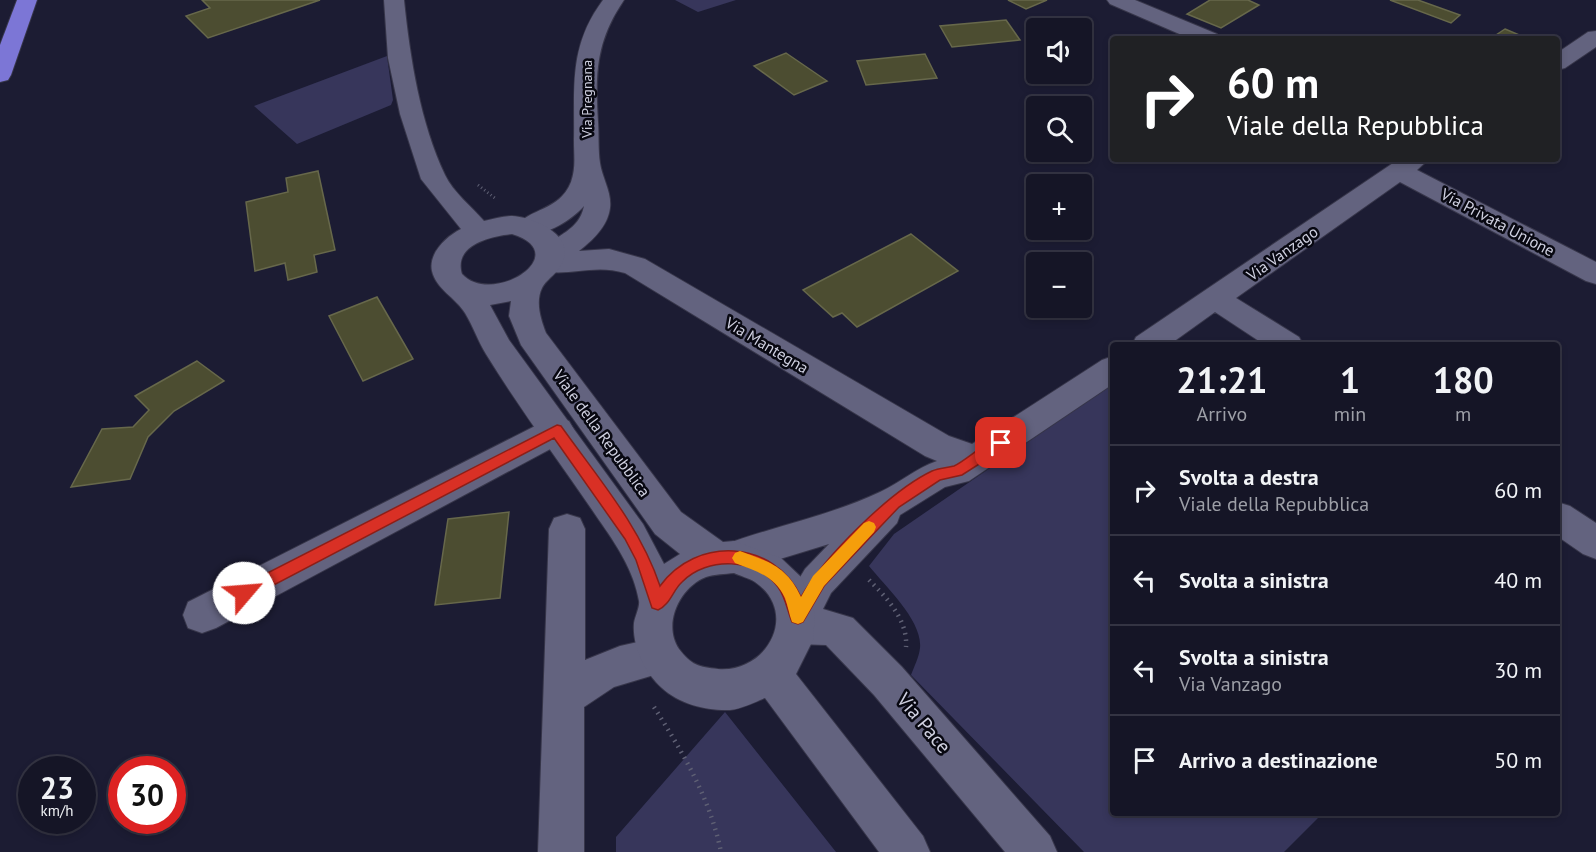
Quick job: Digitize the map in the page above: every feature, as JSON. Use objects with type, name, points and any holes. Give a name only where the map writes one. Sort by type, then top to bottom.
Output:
[{"type":"highway","points":[[0,75],[27,0]]},
{"type":"street","points":[[394,0],[399,58],[412,114],[434,178],[478,231]]},
{"type":"street","name":"Via Pregnana","points":[[543,268],[591,222],[597,209],[596,189],[588,169],[586,53],[603,13],[614,0]]},
{"type":"street","points":[[1117,0],[1202,36]]},
{"type":"street","points":[[1149,14],[1172,0]]},
{"type":"street","points":[[1560,61],[1596,37]]},
{"type":"street","name":"Via Privata Unione","points":[[1408,165],[1596,274]]},
{"type":"street","name":"Via Vanzago","points":[[1152,342],[1408,165]]},
{"type":"street","name":"Via Pregnana","points":[[529,228],[572,205],[580,194],[588,169]]},
{"type":"street","points":[[513,225],[529,228],[547,240],[551,248],[543,268],[496,295],[465,292],[453,284],[446,274],[446,262],[457,245],[478,231],[495,226],[513,225]]},
{"type":"street","name":"Via Mantegna","points":[[543,268],[609,258],[635,266],[937,461]]},
{"type":"street","name":"Viale della Repubblica","points":[[543,268],[524,316],[532,337],[668,523],[692,542],[726,557]]},
{"type":"street","name":"Viale della Repubblica","points":[[465,292],[478,309],[497,346],[630,535],[643,558],[658,603]]},
{"type":"street","points":[[1216,299],[1283,342]]},
{"type":"street","points":[[797,621],[818,581],[842,554],[937,461],[957,471],[1110,370]]},
{"type":"street","points":[[202,615],[557,430]]},
{"type":"street","points":[[644,660],[654,639],[653,620],[658,603],[676,577],[688,568],[820,532],[894,502]]},
{"type":"street","points":[[1560,519],[1596,543]]},
{"type":"street","points":[[561,852],[567,529]]},
{"type":"street","points":[[564,698],[577,685],[591,676],[608,668],[644,660],[697,687],[722,691],[748,687],[771,674],[786,658],[795,638],[797,621],[793,598],[783,581],[769,568],[750,560],[726,557]]},
{"type":"street","name":"Via Pace","points":[[797,621],[838,631],[888,681],[1034,852]]},
{"type":"street","points":[[771,674],[907,852]]},
{"type":"path","points":[[472,179],[500,201]]},
{"type":"path","points":[[842,554],[884,595],[905,628],[907,642],[903,657],[898,669],[888,681]]},
{"type":"path","points":[[644,660],[718,831],[721,852]]},
{"type":"shaded area","points":[[675,0],[736,0],[698,12]]},
{"type":"shaded area","points":[[387,56],[393,100],[391,105],[297,144],[254,106]]},
{"type":"shaded area","points":[[1110,386],[1110,816],[1320,816],[1284,852],[1084,852],[911,675],[920,648],[916,627],[902,604],[869,566],[894,534]]},
{"type":"shaded area","points":[[725,712],[836,852],[616,852],[616,837]]},
{"type":"building","points":[[202,0],[320,0],[208,38],[186,16],[210,8]]},
{"type":"building","points":[[1008,0],[1047,0],[1026,9]]},
{"type":"building","points":[[1210,0],[1248,0],[1259,5],[1221,28],[1187,14]]},
{"type":"building","points":[[1390,0],[1418,0],[1460,15],[1451,23]]},
{"type":"building","points":[[1006,20],[1020,40],[952,47],[940,26]]},
{"type":"building","points":[[1505,29],[1522,36],[1494,36]]},
{"type":"building","points":[[786,53],[827,81],[794,95],[754,66]]},
{"type":"building","points":[[925,54],[937,78],[866,85],[857,61]]},
{"type":"building","points":[[318,171],[335,250],[314,255],[317,272],[288,280],[285,263],[255,271],[246,202],[288,192],[286,178]]},
{"type":"building","points":[[911,234],[958,271],[857,327],[842,313],[833,317],[803,290]]},
{"type":"building","points":[[377,297],[413,359],[363,381],[329,316]]},
{"type":"building","points":[[197,361],[224,381],[174,411],[148,437],[130,479],[71,487],[102,429],[133,427],[149,410],[135,396]]},
{"type":"building","points":[[509,512],[500,598],[435,605],[448,519]]},
{"type":"slow traffic","points":[[740,558],[769,568],[783,581],[793,598],[798,617],[818,581],[869,527]]},
{"type":"route","points":[[244,593],[557,430],[630,535],[643,558],[658,603],[665,589],[688,568],[703,561],[734,557],[750,560],[769,568],[783,581],[793,598],[798,617],[818,581],[894,502],[937,475],[957,471],[1001,443]]}]
